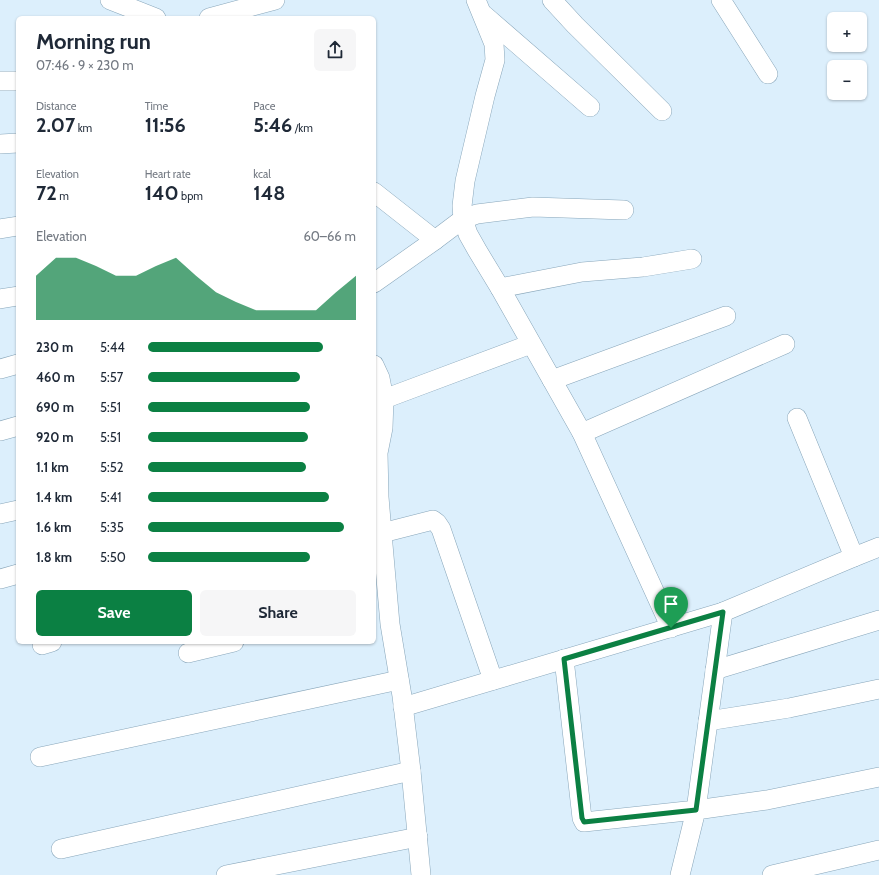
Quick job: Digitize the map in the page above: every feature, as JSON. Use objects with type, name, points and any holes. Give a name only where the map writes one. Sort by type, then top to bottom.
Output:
[{"type":"street","points":[[110,0],[149,16]]},
{"type":"street","points":[[216,16],[275,0]]},
{"type":"street","points":[[552,0],[575,25],[662,111]]},
{"type":"street","points":[[721,0],[768,74]]},
{"type":"street","points":[[478,7],[590,107]]},
{"type":"street","points":[[478,7],[494,44],[495,60],[465,182],[462,206],[463,219],[468,234],[474,245],[582,433],[671,628]]},
{"type":"street","points":[[0,81],[16,81]]},
{"type":"street","points":[[0,144],[16,143]]},
{"type":"street","points":[[376,194],[436,240]]},
{"type":"street","points":[[376,282],[436,240],[463,219],[477,214],[533,207],[624,210]]},
{"type":"street","points":[[0,229],[16,226]]},
{"type":"street","points":[[500,288],[582,272],[643,267],[692,259]]},
{"type":"street","points":[[0,299],[16,296]]},
{"type":"street","points":[[552,380],[726,316]]},
{"type":"street","points":[[384,399],[531,344]]},
{"type":"street","points":[[582,433],[785,344]]},
{"type":"street","points":[[0,369],[16,365]]},
{"type":"street","points":[[376,369],[380,378],[384,399],[378,429],[376,488],[382,533],[379,560],[381,607],[390,624],[399,680],[411,771],[421,875]]},
{"type":"street","points":[[797,418],[854,556]]},
{"type":"street","points":[[0,431],[16,427]]},
{"type":"street","points":[[0,514],[16,510]]},
{"type":"street","points":[[382,533],[433,520],[437,522],[441,529],[493,680]]},
{"type":"street","points":[[403,707],[723,612],[854,556],[879,547]]},
{"type":"street","points":[[0,579],[16,575]]},
{"type":"street","points":[[680,875],[696,810],[723,612]]},
{"type":"street","points":[[715,670],[879,620]]},
{"type":"street","points":[[188,653],[226,644]]},
{"type":"street","points":[[564,659],[575,765],[582,818],[584,822],[696,810],[767,800],[879,778]]},
{"type":"street","points":[[40,757],[399,680]]},
{"type":"street","points":[[708,721],[789,708],[879,689]]},
{"type":"street","points":[[61,849],[411,771]]},
{"type":"street","points":[[226,875],[418,837]]},
{"type":"street","points":[[772,875],[879,850]]},
{"type":"route","points":[[723,612],[696,810],[584,822],[582,821],[575,765],[564,659],[671,628],[723,612]]}]
